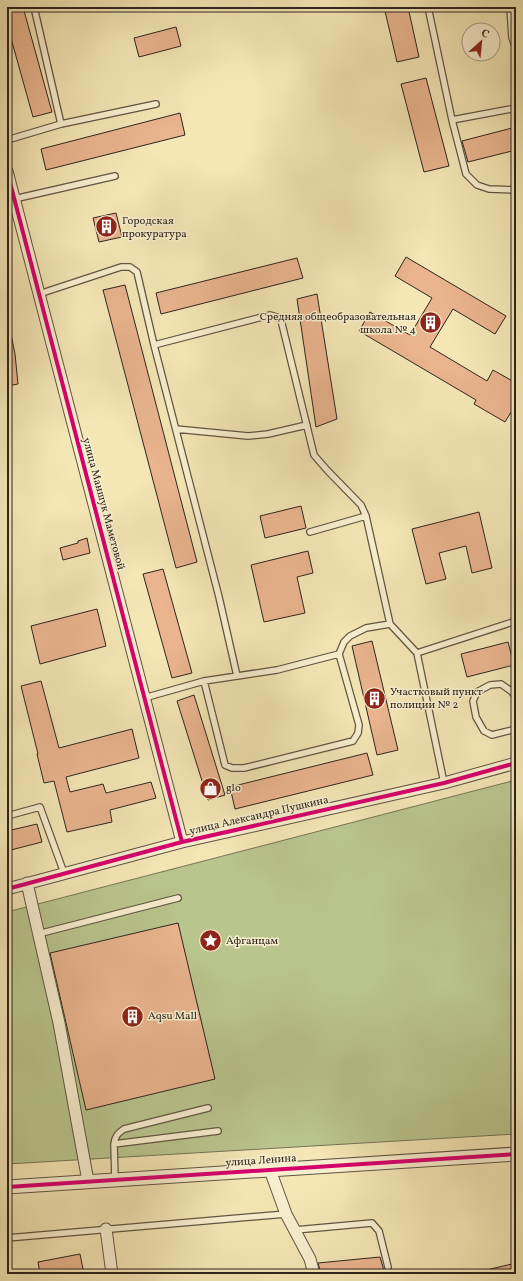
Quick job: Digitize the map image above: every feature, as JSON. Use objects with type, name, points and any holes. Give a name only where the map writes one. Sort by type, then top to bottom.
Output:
[{"type":"street","name":"улица Маншук Маметовой","points":[[7,171],[8,183],[14,199],[182,842]]},
{"type":"street","name":"улица Александра Пушкина","points":[[7,889],[182,842],[444,783],[516,763]]},
{"type":"street","points":[[27,883],[59,1023],[88,1182]]},
{"type":"street","name":"улица Ленина","points":[[7,1187],[516,1154]]},
{"type":"street","points":[[270,1170],[286,1214],[310,1259],[314,1274]]},
{"type":"street","points":[[106,1229],[112,1274]]},
{"type":"lane","points":[[34,7],[61,124]]},
{"type":"lane","points":[[428,7],[452,120],[466,174],[477,186],[489,189],[516,190]]},
{"type":"lane","points":[[510,7],[512,38],[516,50]]},
{"type":"lane","points":[[512,38],[516,30]]},
{"type":"lane","points":[[7,140],[61,124],[156,104]]},
{"type":"lane","points":[[452,120],[516,108]]},
{"type":"lane","points":[[14,199],[116,176]]},
{"type":"lane","points":[[39,294],[121,267],[130,267],[137,272],[154,345],[220,597],[237,676]]},
{"type":"lane","points":[[154,345],[270,315],[281,320],[314,455],[361,505],[366,516],[390,624],[417,653],[444,783]]},
{"type":"lane","points":[[176,429],[248,436],[268,434],[307,425]]},
{"type":"lane","points":[[310,532],[366,516]]},
{"type":"lane","points":[[417,653],[516,621]]},
{"type":"lane","points":[[204,681],[226,764],[232,768],[244,768],[353,741],[358,733],[359,725],[339,654],[344,642],[350,636],[366,628],[390,624]]},
{"type":"lane","points":[[144,698],[204,681],[277,670],[339,654]]},
{"type":"lane","points":[[516,697],[511,691],[501,684],[490,685],[477,692],[473,701],[476,717],[484,732],[492,735],[516,729]]},
{"type":"lane","points":[[7,816],[40,807],[64,873]]},
{"type":"lane","points":[[38,934],[178,898]]},
{"type":"lane","points":[[115,1180],[114,1144],[118,1133],[124,1129],[208,1108]]},
{"type":"lane","points":[[114,1144],[218,1131]]},
{"type":"lane","points":[[7,1238],[286,1214]]},
{"type":"lane","points":[[295,1230],[372,1223],[379,1231],[388,1267]]},
{"type":"green space","points":[[516,780],[516,1134],[7,1164],[7,912]]},
{"type":"building","points":[[7,7],[23,7],[52,112],[33,117],[7,24]]},
{"type":"building","points":[[384,7],[408,7],[419,57],[397,62]]},
{"type":"building","points":[[176,27],[181,46],[139,57],[134,38]]},
{"type":"building","points":[[426,78],[449,166],[424,172],[401,84]]},
{"type":"building","points":[[180,113],[185,135],[46,170],[41,149]]},
{"type":"building","points":[[516,127],[516,150],[468,162],[462,141]]},
{"type":"building","name":"Городская прокуратура","points":[[116,213],[122,237],[99,242],[93,218]]},
{"type":"building","name":"Средняя общеобразовательная школа № 4","points":[[406,257],[506,316],[495,334],[453,309],[430,347],[487,381],[493,370],[516,383],[516,404],[505,422],[474,404],[476,400],[359,331],[370,312],[410,335],[432,298],[395,276]]},
{"type":"building","points":[[297,258],[303,278],[161,314],[156,293]]},
{"type":"building","points":[[125,285],[197,562],[176,568],[103,290]]},
{"type":"building","points":[[317,294],[337,419],[316,427],[297,299]]},
{"type":"building","points":[[11,334],[18,384],[7,386],[7,335]]},
{"type":"building","points":[[301,506],[306,528],[265,538],[260,516]]},
{"type":"building","points":[[479,512],[492,568],[472,573],[466,546],[439,553],[446,579],[426,584],[412,529]]},
{"type":"building","points":[[87,538],[90,553],[63,560],[60,548],[78,543],[78,541]]},
{"type":"building","points":[[308,551],[313,573],[297,577],[305,613],[264,622],[251,565]]},
{"type":"building","points":[[163,569],[192,673],[172,678],[143,574]]},
{"type":"building","points":[[97,609],[106,646],[40,664],[31,626]]},
{"type":"building","name":"Участковый пункт полиции № 2","points":[[372,641],[398,750],[377,755],[352,646]]},
{"type":"building","points":[[508,642],[514,665],[467,677],[461,654]]},
{"type":"building","points":[[41,681],[59,748],[132,729],[139,758],[66,777],[70,792],[103,784],[106,793],[151,782],[156,798],[110,810],[112,822],[67,832],[54,781],[44,783],[21,686]]},
{"type":"building","points":[[194,695],[225,795],[208,800],[177,701]]},
{"type":"building","points":[[367,753],[373,775],[235,809],[230,787]]},
{"type":"building","points":[[37,824],[42,842],[7,851],[7,831]]},
{"type":"building","name":"Аqsu Mall","points":[[178,923],[215,1079],[86,1110],[50,953]]},
{"type":"building","points":[[80,1254],[84,1274],[40,1274],[38,1262]]},
{"type":"building","points":[[380,1257],[385,1274],[321,1274],[318,1263]]},
{"type":"building","points":[[516,1263],[516,1274],[482,1274],[482,1271]]},
{"type":"cycle path","points":[[7,171],[182,842]]},
{"type":"cycle path","points":[[7,889],[182,842],[444,783],[516,763]]},
{"type":"cycle path","points":[[7,1187],[516,1154]]},
{"type":"place","name":"Городская прокуратура","points":[[107,227]]},
{"type":"place","name":"Средняя общеобразовательная школа № 4","points":[[431,323]]},
{"type":"place","name":"Участковый пункт полиции № 2","points":[[375,698]]},
{"type":"place","name":"glo","points":[[210,788]]},
{"type":"place","name":"Афганцам","points":[[210,941]]},
{"type":"place","name":"Аqsu Mall","points":[[132,1016]]}]
